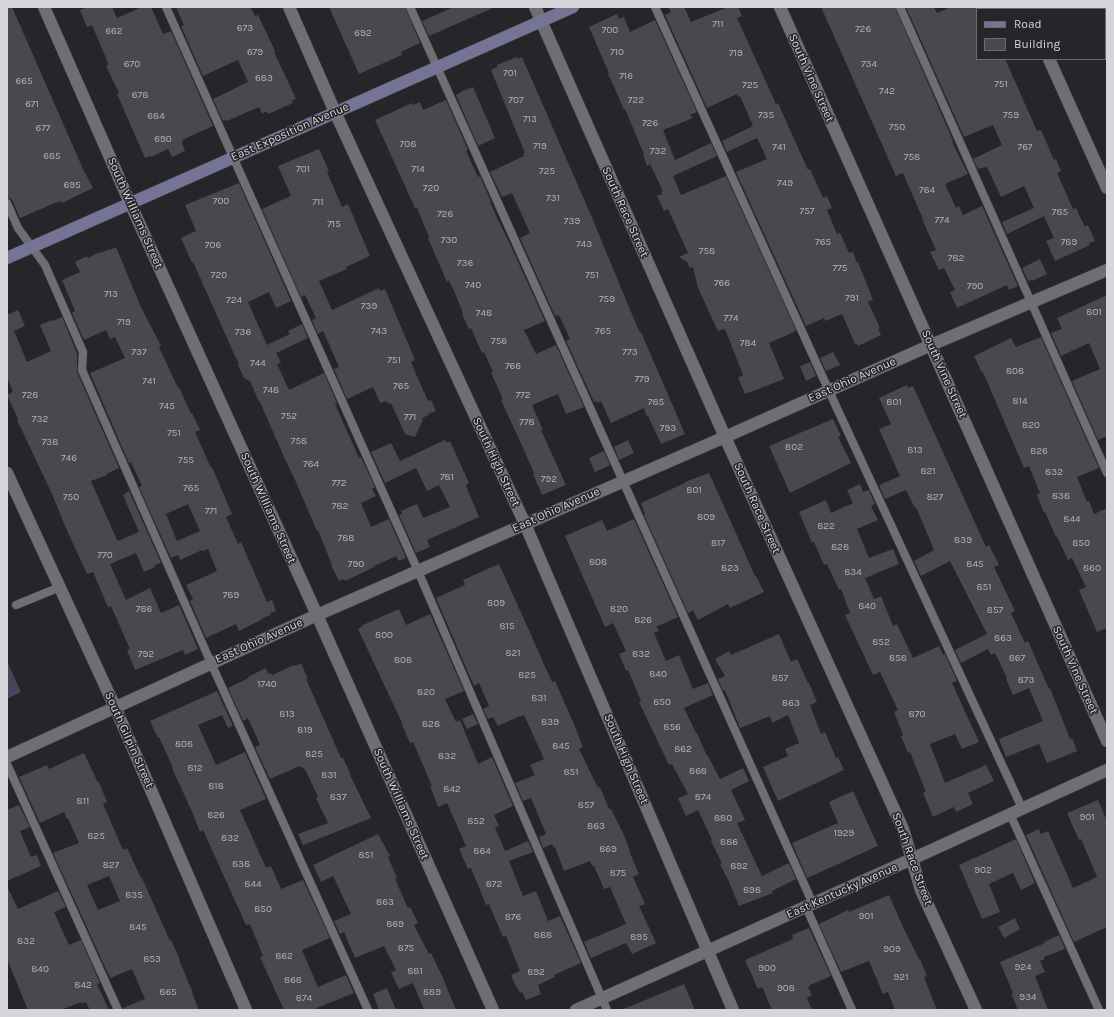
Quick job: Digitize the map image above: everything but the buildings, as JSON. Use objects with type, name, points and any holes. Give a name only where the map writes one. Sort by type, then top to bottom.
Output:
[{"type":"street","name":"South Williams Street","points":[[44,7],[130,203],[317,615],[493,1010]]},
{"type":"street","name":"South High Street","points":[[289,7],[335,112],[525,524],[733,1010]]},
{"type":"street","name":"South Race Street","points":[[535,7],[725,437],[903,829],[921,890],[976,1010]]},
{"type":"street","name":"East Exposition Avenue","points":[[7,258],[573,7]]},
{"type":"street","name":"South Vine Street","points":[[780,7],[1107,741]]},
{"type":"street","points":[[1049,60],[1107,188]]},
{"type":"street","name":"East Ohio Avenue","points":[[7,757],[317,615],[725,437],[931,345],[1107,270]]},
{"type":"street","name":"South Gilpin Street","points":[[7,473],[115,707],[246,1010]]},
{"type":"street","name":"East Kentucky Avenue","points":[[576,1010],[1107,770]]},
{"type":"lane","points":[[166,7],[232,158],[418,571],[607,1010]]},
{"type":"lane","points":[[410,7],[623,481],[809,905],[852,1010]]},
{"type":"lane","points":[[655,7],[829,391],[1022,808]]},
{"type":"lane","points":[[900,7],[1107,473]]},
{"type":"lane","points":[[7,203],[18,228],[45,265],[84,352],[82,370],[211,663],[368,1010]]},
{"type":"lane","points":[[16,605],[60,587]]},
{"type":"lane","points":[[7,764],[118,1010]]},
{"type":"lane","points":[[1010,814],[1099,1010]]},
{"type":"shaded area","points":[[7,661],[21,692],[7,699]]}]
